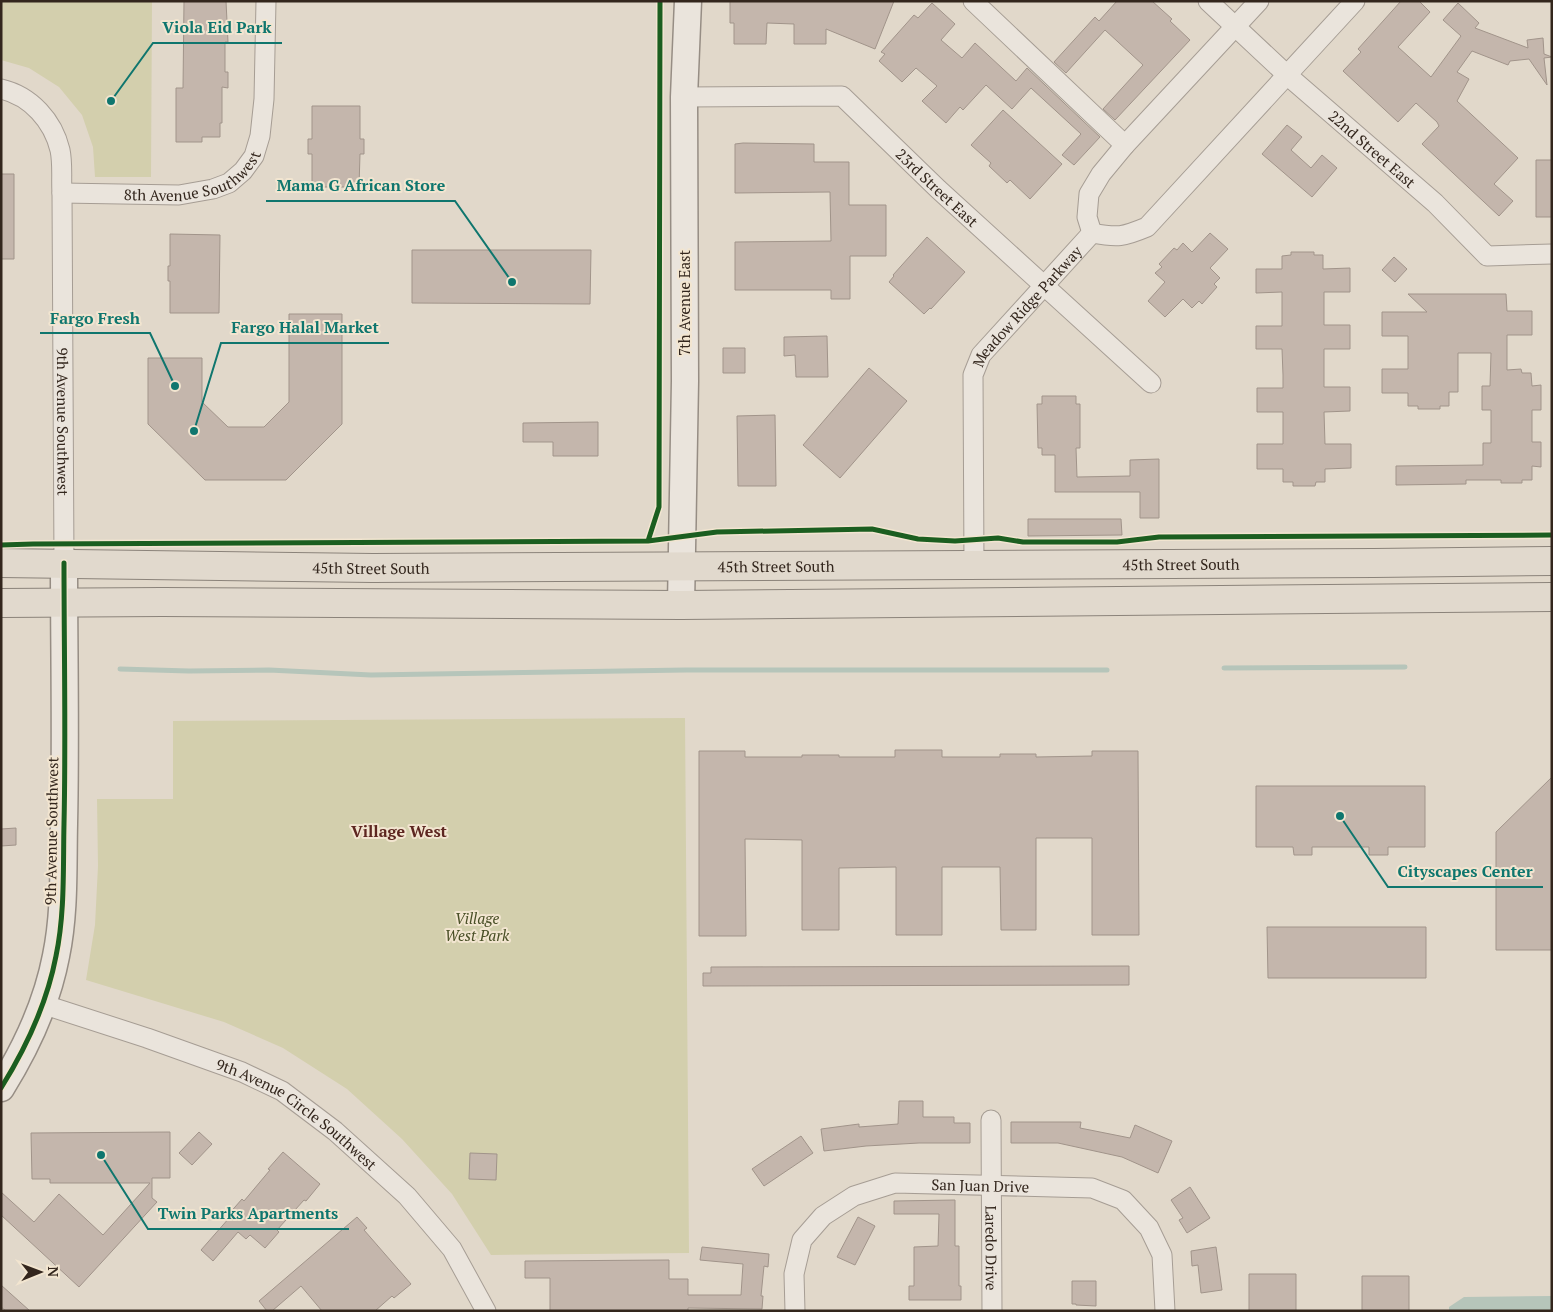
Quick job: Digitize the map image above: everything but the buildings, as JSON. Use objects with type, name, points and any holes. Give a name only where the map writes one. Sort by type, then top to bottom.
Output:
[{"type":"main road","name":"45th Street South","points":[[1,563],[372,568],[974,566],[1552,561]]},
{"type":"main road","points":[[1,603],[681,606],[1552,597]]},
{"type":"street","name":"8th Avenue Southwest","points":[[62,193],[179,195],[213,189],[229,183],[243,171],[254,156],[260,136],[264,99],[266,1]]},
{"type":"street","name":"7th Avenue East","points":[[681,606],[685,381],[684,97],[688,1]]},
{"type":"street","points":[[974,1],[1125,145]]},
{"type":"street","name":"22nd Street East","points":[[1208,1],[1287,75],[1435,203],[1487,256],[1552,254]]},
{"type":"street","name":"Meadow Ridge Parkway","points":[[1092,233],[1087,217],[1089,194],[1101,174],[1125,145],[1259,1]]},
{"type":"street","name":"Meadow Ridge Parkway","points":[[1092,233],[1112,237],[1128,235],[1147,227],[1355,1]]},
{"type":"street","name":"9th Avenue Southwest","points":[[1,89],[13,92],[33,104],[52,126],[60,151],[62,193],[65,786],[62,916],[56,957],[42,1004],[20,1057],[1,1088]]},
{"type":"street","name":"23rd Street East","points":[[684,97],[842,96],[938,189],[1151,383]]},
{"type":"street","name":"Meadow Ridge Parkway","points":[[974,566],[973,376],[981,355],[1092,233]]},
{"type":"street","name":"9th Avenue Circle Southwest","points":[[42,1004],[147,1038],[242,1072],[282,1091],[335,1130],[407,1196],[452,1249],[486,1311]]},
{"type":"street","name":"Laredo Drive","points":[[991,1120],[992,1311]]},
{"type":"street","name":"San Juan Drive","points":[[794,1311],[794,1274],[802,1240],[823,1216],[854,1196],[895,1183],[1092,1188],[1123,1200],[1148,1228],[1162,1255],[1165,1311]]},
{"type":"green space","points":[[1,1],[152,1],[151,177],[95,177],[93,147],[82,115],[59,87],[29,68],[1,60]]},
{"type":"green space","name":"Village West Park","points":[[685,718],[689,1253],[491,1255],[452,1194],[402,1139],[347,1089],[283,1048],[224,1022],[86,980],[95,925],[98,866],[97,799],[173,799],[173,721]]},
{"type":"shaded area","points":[[1552,1296],[1552,1311],[1449,1311],[1449,1307],[1464,1297]]},
{"type":"waterway","points":[[1224,668],[1405,667]]},
{"type":"waterway","points":[[120,669],[189,671],[269,670],[371,675],[686,670],[1107,670]]},
{"type":"cycle path","points":[[648,541],[659,507],[660,1]]},
{"type":"cycle path","points":[[1,545],[648,541],[717,532],[872,529],[918,539],[955,541],[998,538],[1023,542],[1117,542],[1159,537],[1552,535]]},
{"type":"cycle path","points":[[1,1088],[19,1057],[41,1008],[52,974],[59,940],[63,890],[65,791],[64,563]]},
{"type":"place","name":"Viola Eid Park","points":[[111,101]]},
{"type":"place","name":"Mama G African Store","points":[[512,282]]},
{"type":"place","name":"Fargo Fresh","points":[[175,386]]},
{"type":"place","name":"Fargo Halal Market","points":[[194,431]]},
{"type":"place","name":"Cityscapes Center","points":[[1340,816]]},
{"type":"place","name":"Twin Parks Apartments","points":[[101,1155]]},
{"type":"district","name":"Village West","points":[[399,831]]}]
